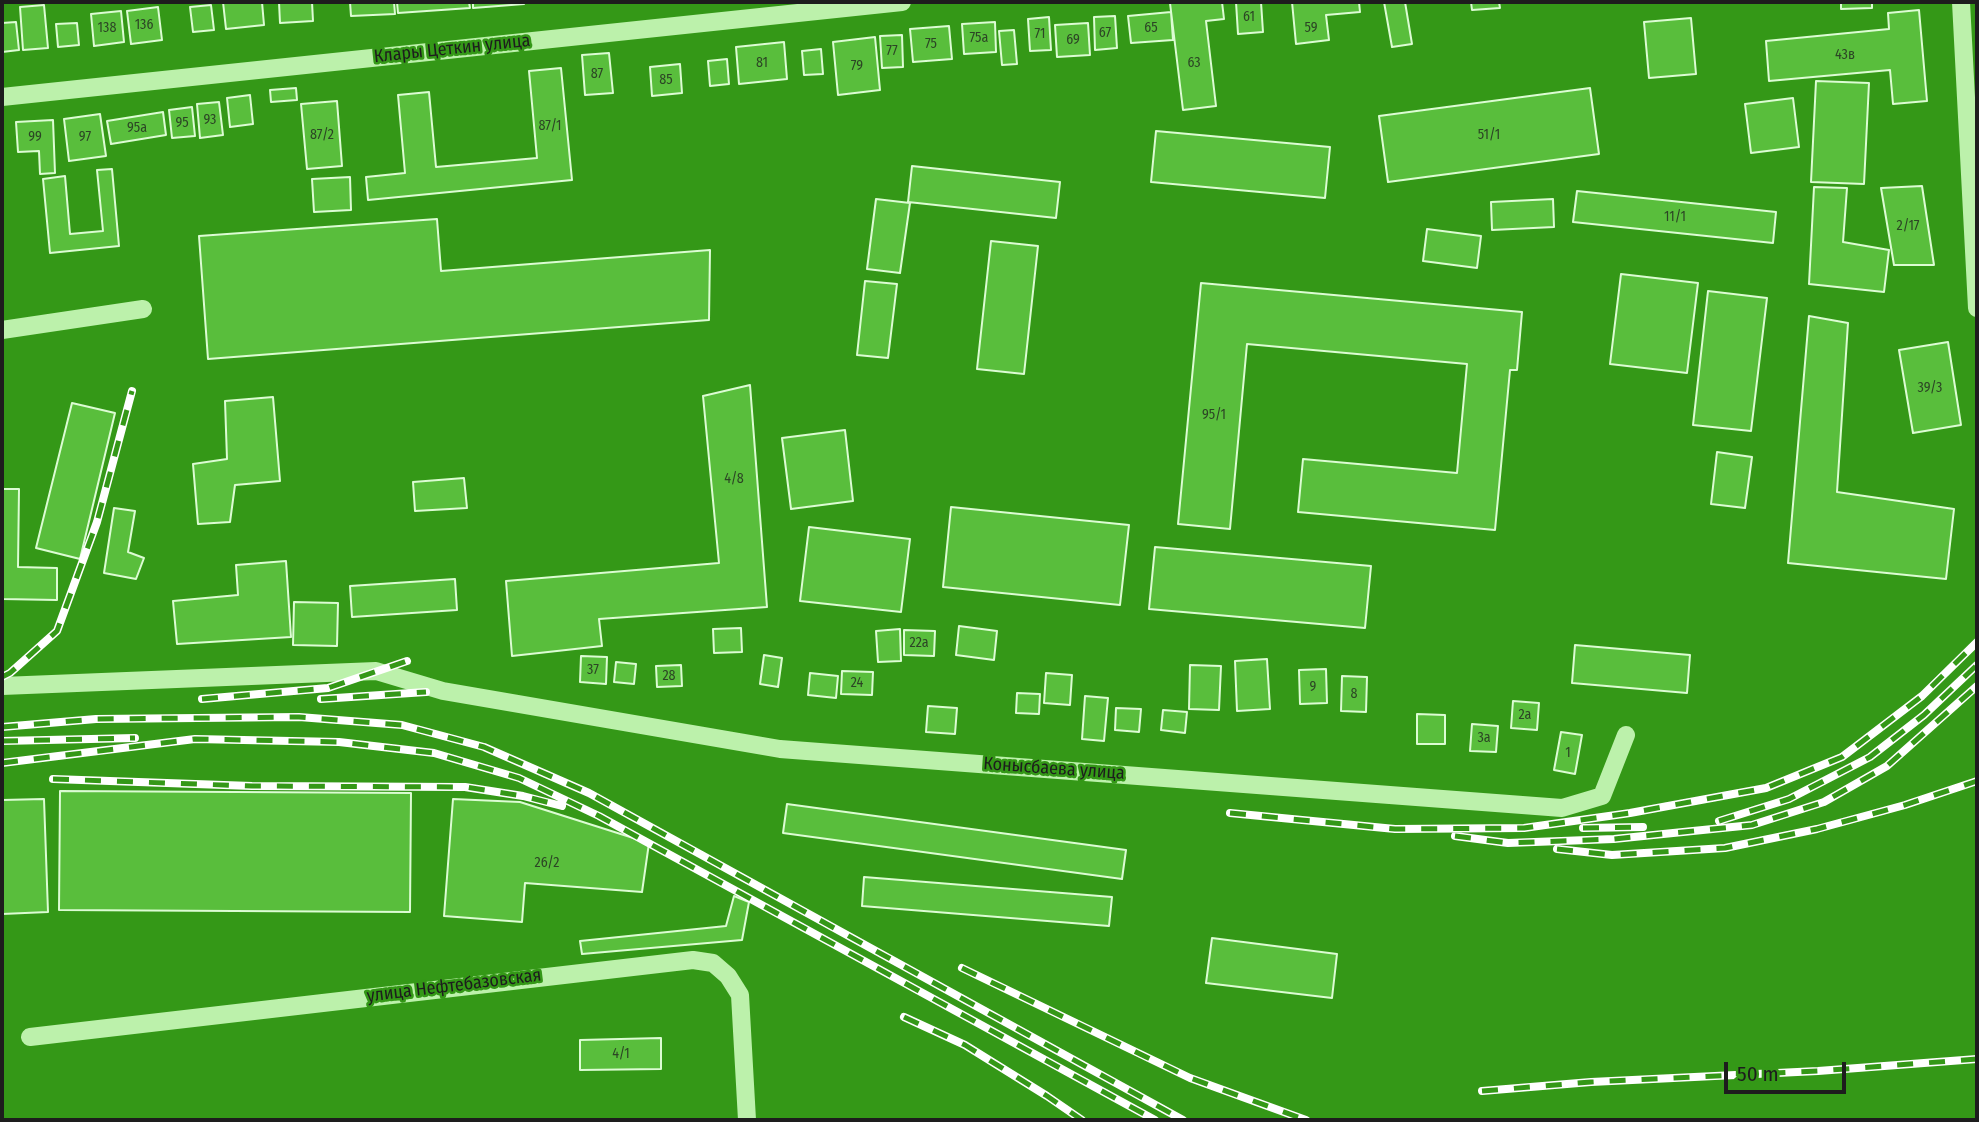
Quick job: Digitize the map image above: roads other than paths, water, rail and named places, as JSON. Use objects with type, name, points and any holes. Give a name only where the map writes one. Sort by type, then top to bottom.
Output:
[{"type":"street","name":"Клары Цеткин улица","points":[[2,97],[902,2]]},
{"type":"street","points":[[1961,2],[1977,308]]},
{"type":"street","points":[[2,330],[143,309]]},
{"type":"street","name":"Конысбаева улица","points":[[2,686],[376,671],[443,691],[780,749],[1562,808],[1602,796],[1626,735]]},
{"type":"street","name":"улица Нефтебазовская","points":[[30,1037],[693,960],[713,963],[728,976],[740,995],[747,1120]]},
{"type":"railway","points":[[2,677],[57,631],[97,522],[132,391]]},
{"type":"railway","points":[[1230,813],[1395,829],[1524,828],[1630,813],[1766,788],[1842,757],[1922,696],[1977,642]]},
{"type":"railway","points":[[202,699],[328,688],[407,661]]},
{"type":"railway","points":[[1719,821],[1789,799],[1870,757],[1924,715],[1977,665]]},
{"type":"railway","points":[[1455,836],[1508,843],[1614,839],[1752,825],[1824,802],[1887,766],[1977,686]]},
{"type":"railway","points":[[321,699],[426,692]]},
{"type":"railway","points":[[2,727],[96,719],[299,717],[402,725],[484,747],[589,793],[1183,1120]]},
{"type":"railway","points":[[2,741],[135,738]]},
{"type":"railway","points":[[2,763],[195,739],[339,742],[434,753],[519,778],[599,816],[1155,1120]]},
{"type":"railway","points":[[53,779],[252,786],[465,787],[523,796],[562,806]]},
{"type":"railway","points":[[1557,849],[1612,855],[1725,848],[1817,829],[1905,805],[1977,781]]},
{"type":"railway","points":[[1583,828],[1643,827]]},
{"type":"railway","points":[[962,968],[1190,1078],[1306,1120]]},
{"type":"railway","points":[[904,1017],[965,1045],[1082,1120]]},
{"type":"railway","points":[[1482,1091],[1977,1059]]}]
